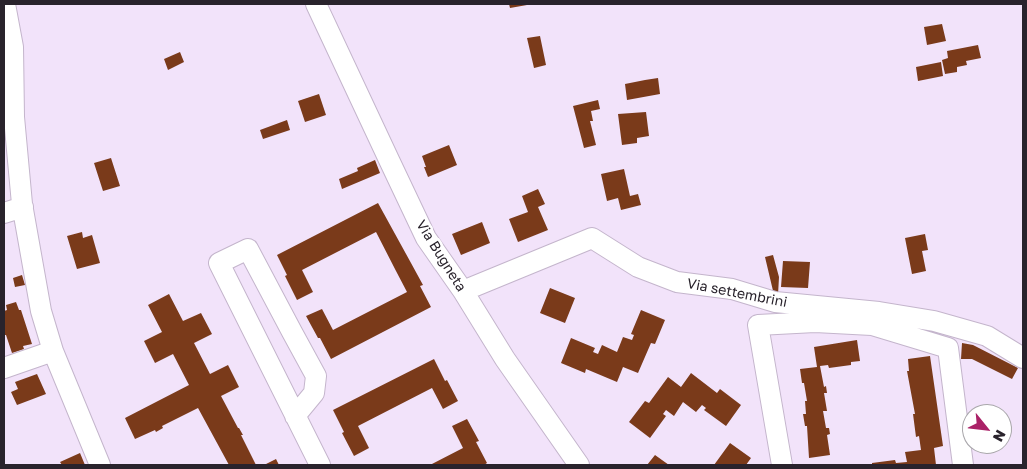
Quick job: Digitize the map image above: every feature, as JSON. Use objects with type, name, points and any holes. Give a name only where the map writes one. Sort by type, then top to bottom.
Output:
[{"type":"street","points":[[5,4],[13,47],[9,119],[41,310],[53,351],[100,465]]},
{"type":"street","name":"Via Bugneta","points":[[316,4],[426,238],[463,291],[505,359],[580,465]]},
{"type":"street","points":[[4,213],[23,207]]},
{"type":"street","name":"Via settembrini","points":[[463,291],[592,238],[638,267],[677,282],[732,289],[776,302],[879,312],[934,321],[987,336],[1023,358]]},
{"type":"street","points":[[295,416],[314,393],[316,376],[248,249],[218,263],[295,416],[320,465]]},
{"type":"street","points":[[782,465],[758,325],[815,322],[872,325],[948,348],[963,465]]},
{"type":"street","points":[[4,368],[53,351]]},
{"type":"building","points":[[509,4],[526,4],[527,5],[510,8]]},
{"type":"building","points":[[942,24],[946,41],[927,45],[924,27]]},
{"type":"building","points":[[540,36],[546,65],[534,68],[527,38]]},
{"type":"building","points":[[978,45],[981,58],[966,61],[967,65],[957,67],[957,72],[945,74],[942,60],[948,58],[947,51]]},
{"type":"building","points":[[180,52],[184,62],[168,70],[164,59]]},
{"type":"building","points":[[941,62],[943,76],[918,81],[916,67]]},
{"type":"building","points":[[658,78],[660,94],[627,100],[625,84]]},
{"type":"building","points":[[319,94],[326,115],[305,122],[298,101]]},
{"type":"building","points":[[598,100],[600,109],[591,111],[593,121],[590,121],[596,145],[584,148],[573,106]]},
{"type":"building","points":[[646,112],[649,136],[637,138],[637,143],[622,145],[618,114]]},
{"type":"building","points":[[287,120],[290,130],[263,139],[260,130]]},
{"type":"building","points":[[449,145],[457,165],[428,177],[422,156]]},
{"type":"building","points":[[111,158],[120,186],[103,191],[94,163]]},
{"type":"building","points":[[375,160],[380,173],[342,189],[339,179],[358,171],[357,168]]},
{"type":"building","points":[[624,169],[630,196],[638,194],[641,205],[621,210],[618,198],[607,201],[601,174]]},
{"type":"building","points":[[538,189],[545,204],[538,207],[548,230],[518,242],[509,219],[528,212],[522,196]]},
{"type":"building","points":[[378,203],[423,285],[420,286],[431,307],[331,359],[306,316],[322,309],[333,330],[407,292],[376,232],[302,270],[313,292],[297,300],[277,255]]},
{"type":"building","points":[[482,222],[490,243],[461,255],[452,234]]},
{"type":"building","points":[[82,232],[83,238],[92,235],[100,263],[77,269],[67,236]]},
{"type":"building","points":[[925,234],[928,250],[922,251],[926,271],[912,274],[905,238]]},
{"type":"building","points":[[773,255],[779,277],[778,295],[774,295],[765,257]]},
{"type":"building","points":[[783,261],[810,262],[808,288],[781,287]]},
{"type":"building","points":[[22,275],[25,285],[15,287],[13,278]]},
{"type":"building","points":[[550,288],[575,298],[565,323],[540,313]]},
{"type":"building","points":[[169,294],[183,321],[201,313],[212,334],[194,343],[210,374],[228,365],[239,387],[221,396],[243,435],[241,435],[256,465],[229,465],[198,408],[162,426],[163,428],[156,432],[155,430],[135,439],[125,418],[189,385],[173,354],[155,363],[144,341],[162,332],[148,305]]},
{"type":"building","points":[[16,302],[19,310],[21,310],[32,344],[23,346],[24,349],[12,353],[6,335],[4,335],[4,311],[7,310],[6,305]]},
{"type":"building","points":[[641,310],[665,320],[655,344],[651,343],[638,373],[623,367],[617,382],[586,369],[585,373],[561,363],[571,338],[595,348],[593,352],[598,354],[602,345],[617,352],[623,337],[632,340],[634,335],[631,334]]},
{"type":"building","points":[[857,340],[860,361],[851,362],[851,365],[829,368],[828,365],[820,366],[827,393],[824,393],[827,411],[823,411],[826,428],[829,428],[830,434],[827,435],[830,455],[809,458],[807,426],[805,426],[803,414],[806,414],[805,401],[807,401],[800,369],[817,367],[814,347]]},
{"type":"building","points":[[962,343],[973,345],[1018,368],[1012,379],[972,359],[961,359]]},
{"type":"building","points":[[930,356],[943,446],[934,448],[936,465],[872,465],[872,463],[895,460],[896,463],[907,462],[905,452],[921,450],[919,436],[916,437],[913,414],[915,414],[907,371],[909,371],[908,359]]},
{"type":"building","points":[[434,359],[458,401],[443,409],[432,388],[358,426],[369,448],[354,456],[333,410]]},
{"type":"building","points":[[691,373],[717,393],[720,389],[741,405],[726,426],[704,410],[706,408],[702,405],[696,412],[683,402],[674,416],[666,410],[663,414],[666,416],[650,438],[629,422],[645,401],[649,403],[668,377],[681,387]]},
{"type":"building","points":[[37,374],[46,394],[17,405],[11,392],[18,389],[15,382]]},
{"type":"building","points":[[467,419],[479,441],[476,442],[487,463],[484,465],[430,465],[463,448],[452,426]]},
{"type":"building","points":[[730,443],[751,458],[746,465],[714,465]]},
{"type":"building","points":[[80,453],[85,465],[62,465],[60,462]]},
{"type":"building","points":[[655,455],[669,465],[647,465]]},
{"type":"building","points":[[276,459],[279,465],[264,465]]}]
